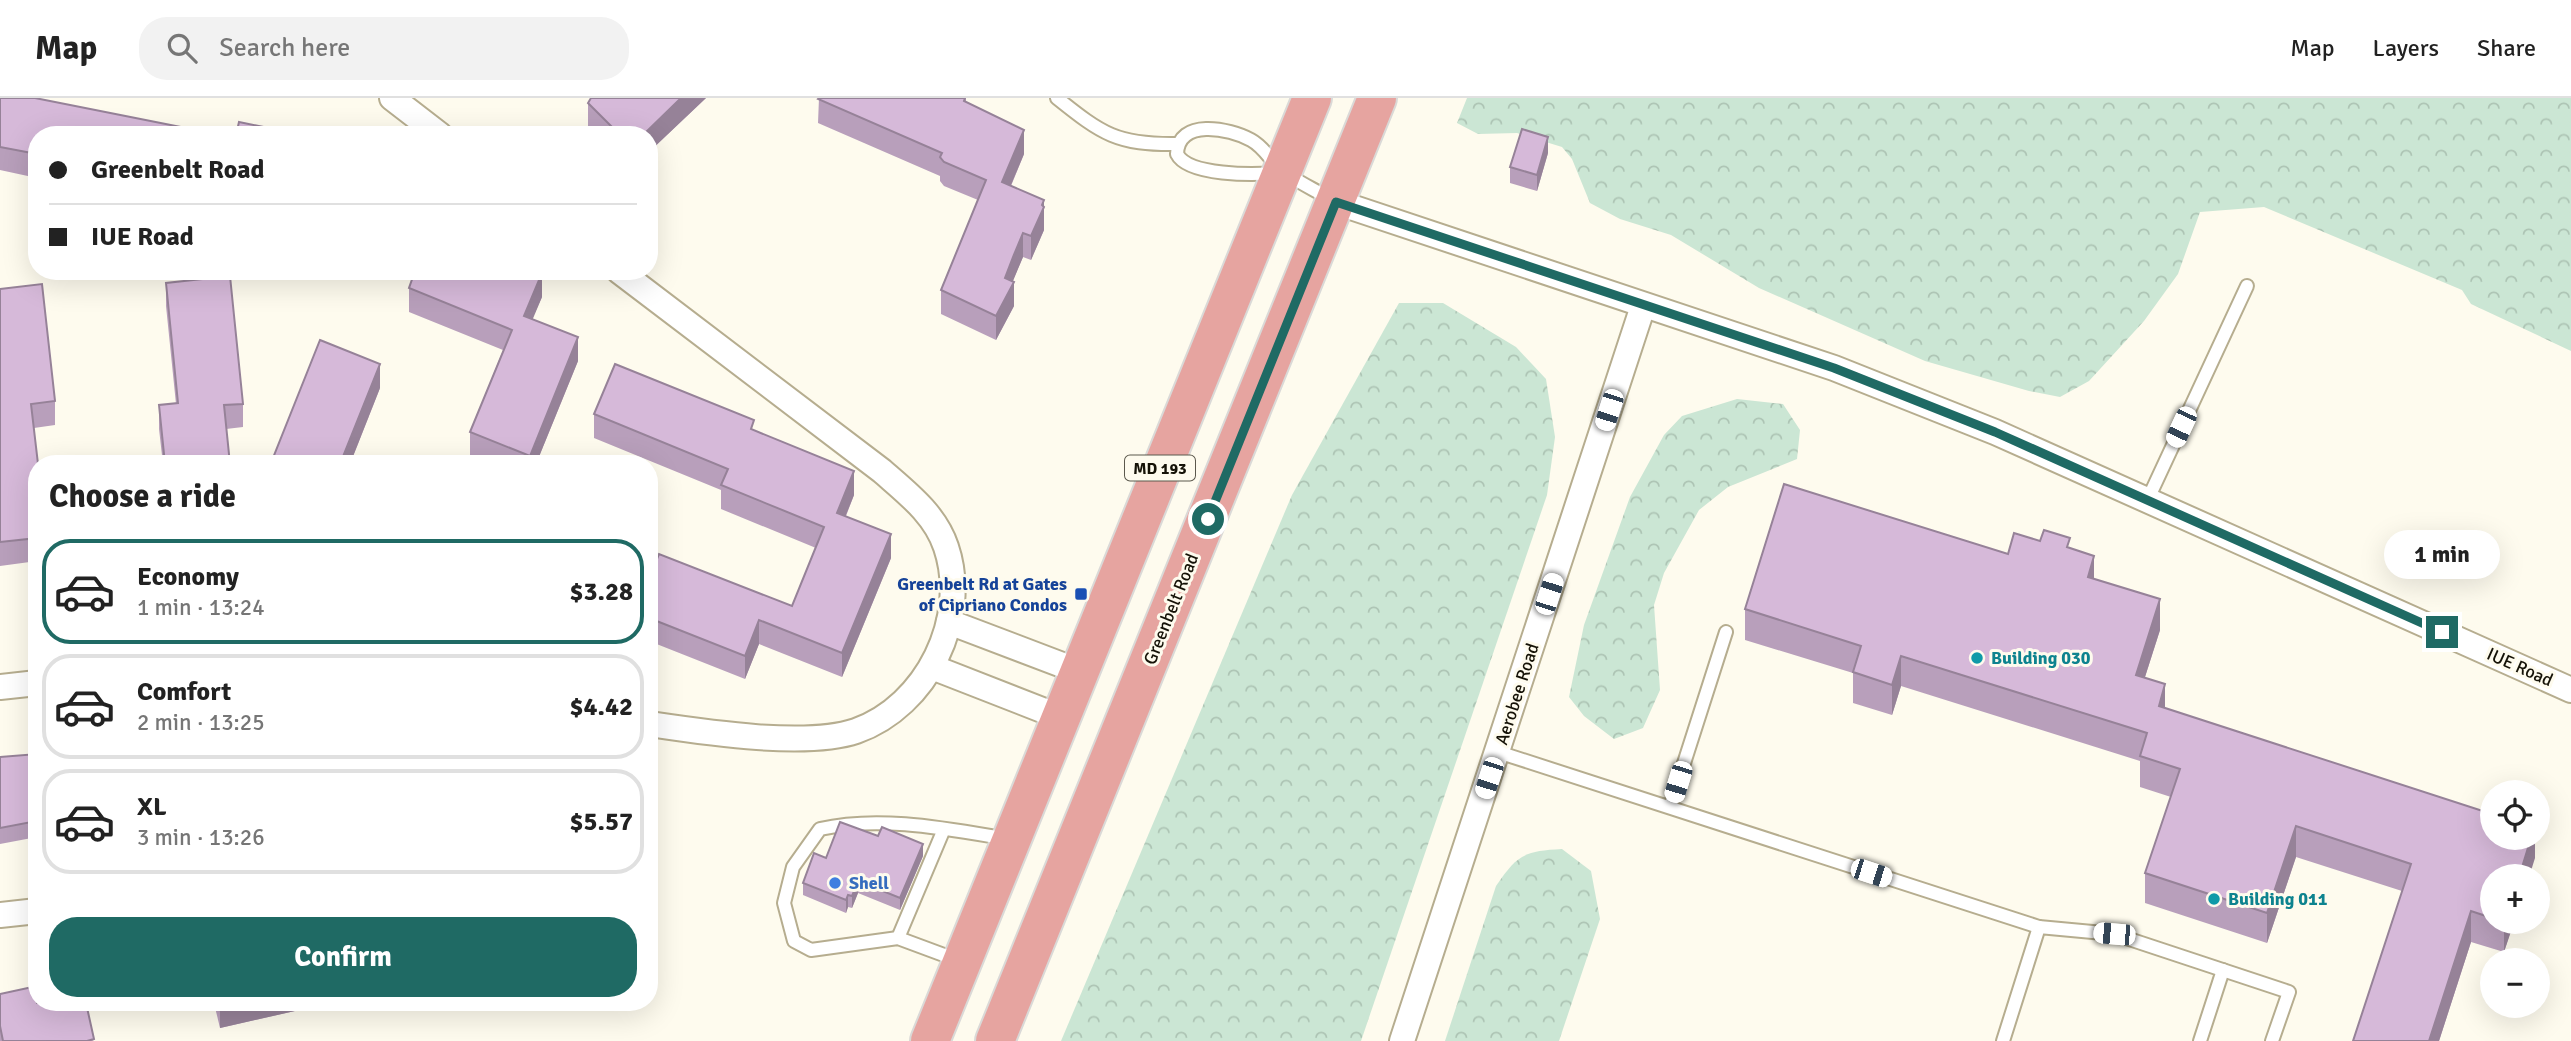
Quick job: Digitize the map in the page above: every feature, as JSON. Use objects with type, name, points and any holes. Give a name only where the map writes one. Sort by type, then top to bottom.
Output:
[{"type":"main road","name":"MD 193","points":[[930,1041],[1312,98]]},
{"type":"main road","name":"Greenbelt Road","points":[[995,1041],[1377,98]]},
{"type":"street","points":[[392,98],[428,126]]},
{"type":"street","name":"IUE Road","points":[[1336,202],[1834,368],[1995,432],[2571,690]]},
{"type":"street","points":[[631,280],[882,471],[917,501],[935,524],[946,546],[951,569],[949,622],[932,667],[915,691],[896,709],[856,731],[836,735],[759,736],[658,725]]},
{"type":"street","name":"Aerobee Road","points":[[1402,1041],[1643,306]]},
{"type":"street","points":[[949,622],[1078,671]]},
{"type":"street","points":[[932,667],[1059,718]]},
{"type":"street","points":[[0,687],[28,684]]},
{"type":"street","points":[[0,915],[28,912]]},
{"type":"lane","points":[[1057,98],[1098,131],[1143,144],[1177,144]]},
{"type":"lane","points":[[1283,172],[1248,176],[1196,166],[1180,161],[1177,144],[1182,135],[1191,130],[1231,133],[1263,148],[1283,172],[1336,202]]},
{"type":"lane","points":[[2148,499],[2247,286]]},
{"type":"lane","points":[[1670,807],[1726,632]]},
{"type":"lane","points":[[1498,752],[2039,927],[2114,934],[2289,992],[2272,1041]]},
{"type":"lane","points":[[962,962],[898,938],[811,950],[794,941],[784,903],[793,867],[820,829],[865,824],[944,829],[1012,840]]},
{"type":"lane","points":[[898,938],[944,829]]},
{"type":"lane","points":[[2003,1041],[2039,927]]},
{"type":"lane","points":[[2200,1041],[2223,970]]},
{"type":"green space","points":[[1467,98],[2571,98],[2571,351],[2471,304],[2462,290],[2264,207],[2200,212],[2178,274],[2144,321],[2089,381],[2060,397],[2029,391],[1925,361],[1759,288],[1671,235],[1620,219],[1590,203],[1572,159],[1562,147],[1517,133],[1478,134],[1457,123]]},
{"type":"green space","points":[[1399,303],[1443,303],[1516,347],[1546,379],[1555,437],[1547,495],[1361,1041],[1061,1041],[1292,495]]},
{"type":"green space","points":[[1737,399],[1783,404],[1800,430],[1797,459],[1728,487],[1699,510],[1664,573],[1654,605],[1660,690],[1643,728],[1614,739],[1584,716],[1569,697],[1584,625],[1630,497],[1664,435],[1682,416]]},
{"type":"green space","points":[[1562,849],[1591,871],[1600,919],[1559,1041],[1445,1041],[1496,886],[1516,861],[1530,853]]},
{"type":"building","points":[[0,98],[35,98],[176,126],[28,126],[28,152],[0,147]]},
{"type":"building","points":[[591,98],[681,98],[652,126],[611,126],[588,103]]},
{"type":"building","points":[[819,98],[965,98],[964,101],[1024,130],[1002,182],[1044,200],[1044,207],[1031,236],[1023,233],[1005,278],[1014,282],[996,316],[941,290],[986,180],[944,162],[940,157],[942,153]]},
{"type":"building","points":[[239,122],[259,126],[238,126]]},
{"type":"building","points":[[1522,129],[1548,137],[1537,175],[1510,167]]},
{"type":"building","points":[[230,280],[243,404],[224,405],[229,455],[164,455],[159,405],[178,403],[166,283]]},
{"type":"building","points":[[412,280],[539,280],[524,316],[578,337],[530,455],[470,432],[512,330],[409,288]]},
{"type":"building","points":[[42,284],[55,401],[31,404],[37,455],[28,455],[28,539],[0,542],[0,289]]},
{"type":"building","points":[[320,340],[380,364],[344,455],[274,455]]},
{"type":"building","points":[[615,364],[754,420],[751,429],[854,471],[837,513],[891,534],[842,653],[759,620],[745,656],[658,622],[659,554],[792,606],[824,527],[721,485],[728,469],[594,414]]},
{"type":"building","points":[[1784,484],[2008,554],[2014,533],[2040,541],[2044,530],[2070,538],[2067,547],[2094,556],[2088,577],[2160,599],[2136,675],[2165,684],[2159,706],[2480,810],[2480,850],[2527,850],[2523,864],[2480,864],[2480,914],[2471,911],[2429,1041],[2353,1041],[2411,864],[2296,826],[2267,913],[2145,873],[2180,769],[2140,756],[2147,733],[1901,656],[1892,685],[1853,672],[1861,646],[1745,609]]},
{"type":"building","points":[[28,755],[28,823],[0,828],[0,757]]},
{"type":"building","points":[[840,822],[878,836],[882,827],[923,844],[900,898],[858,881],[852,896],[848,895],[846,900],[803,883],[814,853],[826,858]]},
{"type":"building","points":[[28,988],[28,1011],[88,1011],[94,1039],[3,1041],[0,994]]},
{"type":"place","name":"Greenbelt Rd at Gates of Cipriano Condos","points":[[1081,594]]},
{"type":"place","name":"Building 030","points":[[1977,658]]},
{"type":"place","name":"Shell","points":[[835,883]]},
{"type":"place","name":"Building 011","points":[[2214,899]]},
{"type":"route","points":[[1208,519],[1336,202],[1834,368],[1995,432],[2442,632]]}]
